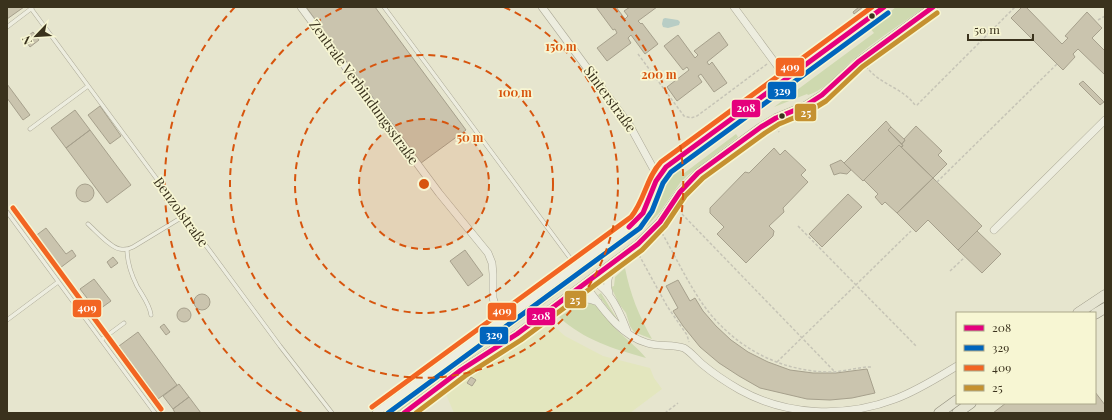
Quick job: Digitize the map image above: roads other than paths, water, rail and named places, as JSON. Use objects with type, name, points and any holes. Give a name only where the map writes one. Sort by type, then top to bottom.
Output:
[{"type":"main road","points":[[1080,312],[1105,295]]},
{"type":"main road","points":[[1096,313],[1105,308]]},
{"type":"main road","points":[[939,413],[956,401]]},
{"type":"main road","points":[[957,413],[970,404]]},
{"type":"street","name":"Zentrale Verbindungsstraße","points":[[301,7],[439,193],[488,253],[492,262],[493,298],[496,308],[504,319]]},
{"type":"street","name":"Sinterstraße","points":[[542,7],[630,126],[658,176]]},
{"type":"street","points":[[734,7],[787,79]]},
{"type":"street","points":[[376,413],[636,222],[647,207],[654,183],[666,167],[884,7]]},
{"type":"street","points":[[404,413],[461,370],[551,309],[647,236],[660,222],[680,192],[698,173],[761,127],[776,118],[805,106],[822,95],[858,62],[933,7]]},
{"type":"street","points":[[994,230],[1105,120]]},
{"type":"street","points":[[610,297],[607,285],[608,276],[618,259]]},
{"type":"street","points":[[587,282],[598,283],[610,297],[622,317],[628,333]]},
{"type":"street","points":[[587,282],[599,303],[614,322],[638,340],[649,344],[678,346],[684,348],[721,378],[741,390],[778,405],[808,411],[831,412],[875,406],[896,399],[956,367]]},
{"type":"street","points":[[551,309],[581,298],[599,303]]},
{"type":"lane","points":[[384,7],[576,266]]},
{"type":"lane","name":"Benzolstraße","points":[[7,27],[31,8],[280,346],[332,413]]},
{"type":"lane","points":[[30,129],[88,86]]},
{"type":"lane","points":[[7,212],[155,413]]},
{"type":"lane","points":[[88,224],[113,246],[122,250],[133,248],[184,216]]},
{"type":"lane","points":[[127,249],[127,259],[130,272],[149,308],[151,315]]},
{"type":"lane","points":[[7,320],[58,282]]},
{"type":"lane","points":[[101,340],[124,323]]}]
